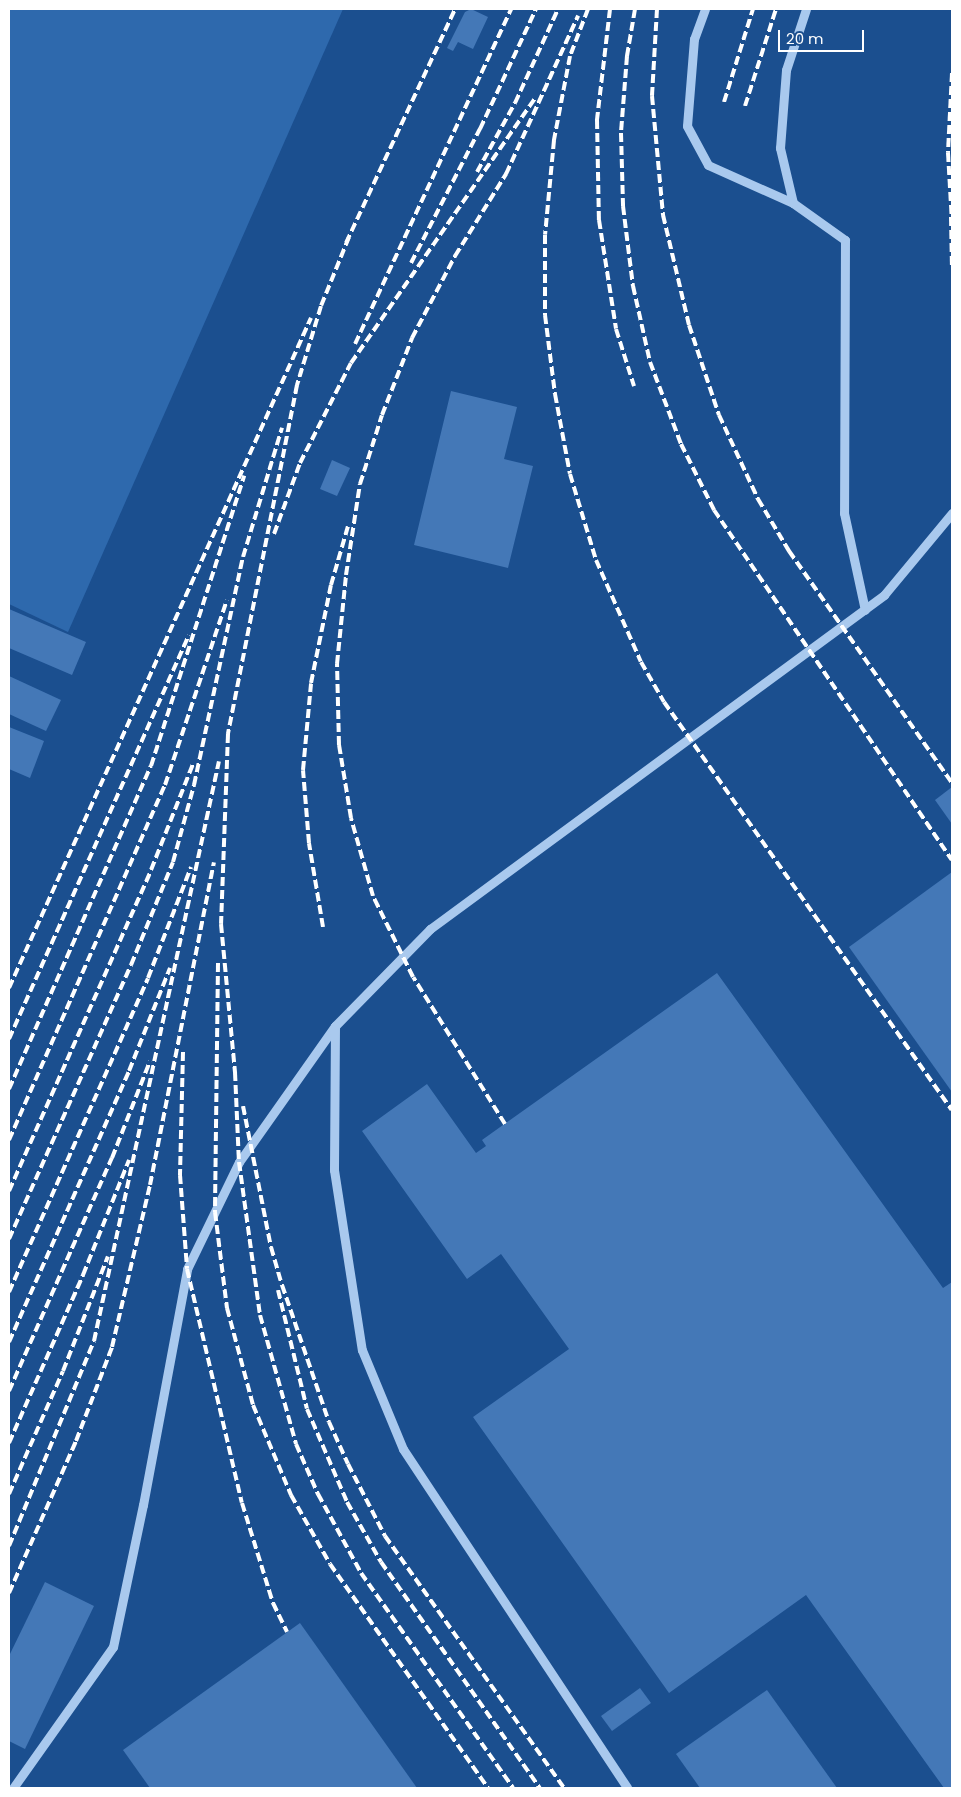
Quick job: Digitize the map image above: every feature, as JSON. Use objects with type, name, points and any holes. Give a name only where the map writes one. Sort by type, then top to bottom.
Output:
[{"type":"lane","points":[[705,9],[694,39],[687,126],[708,165],[793,203],[845,240],[844,513],[865,610]]},
{"type":"lane","points":[[793,203],[780,148],[786,70],[806,9]]},
{"type":"lane","points":[[13,1788],[113,1647],[144,1505],[187,1269],[239,1162],[334,1026],[430,929],[884,596],[952,513]]},
{"type":"lane","points":[[334,1026],[334,1170],[362,1350],[403,1450],[627,1788]]},
{"type":"shaded area","points":[[9,9],[343,9],[68,632],[9,604]]},
{"type":"building","points":[[471,9],[488,17],[473,49],[458,42],[453,51],[447,48],[465,12]]},
{"type":"building","points":[[451,391],[517,407],[504,459],[533,466],[508,568],[414,545]]},
{"type":"building","points":[[332,460],[350,468],[337,496],[320,489]]},
{"type":"building","points":[[9,609],[86,642],[72,675],[9,648]]},
{"type":"building","points":[[9,676],[61,700],[46,731],[9,714]]},
{"type":"building","points":[[9,727],[44,741],[30,778],[9,769]]},
{"type":"building","points":[[952,787],[952,824],[935,800]]},
{"type":"building","points":[[952,872],[952,1092],[849,947]]},
{"type":"building","points":[[717,973],[943,1288],[952,1282],[952,1788],[944,1788],[806,1595],[669,1693],[473,1417],[569,1349],[501,1254],[467,1279],[362,1131],[427,1084],[476,1153],[486,1146],[482,1140]]},
{"type":"building","points":[[45,1582],[94,1606],[25,1749],[9,1741],[9,1656]]},
{"type":"building","points":[[300,1623],[417,1788],[150,1788],[123,1750]]},
{"type":"building","points":[[640,1688],[651,1703],[612,1731],[601,1716]]},
{"type":"building","points":[[767,1690],[837,1788],[700,1788],[676,1754]]},
{"type":"railway","points":[[346,243],[455,9]]},
{"type":"railway","points":[[355,344],[511,9]]},
{"type":"railway","points":[[411,263],[480,129],[536,9]]},
{"type":"railway","points":[[477,172],[515,103],[558,9]]},
{"type":"railway","points":[[588,9],[570,56],[554,140],[545,235],[545,315],[555,394],[570,474],[596,560],[641,662],[664,702],[952,1110]]},
{"type":"railway","points":[[610,9],[597,120],[599,220],[616,329],[634,386]]},
{"type":"railway","points":[[635,9],[627,56],[621,133],[623,206],[633,286],[650,362],[681,444],[714,510],[952,860]]},
{"type":"railway","points":[[657,9],[652,96],[663,215],[689,325],[719,415],[758,499],[789,551],[952,783]]},
{"type":"railway","points":[[724,102],[753,9]]},
{"type":"railway","points":[[745,106],[776,9]]},
{"type":"railway","points":[[505,1124],[413,977],[373,896],[351,818],[339,745],[337,664],[346,575],[360,484],[382,415],[412,338],[455,256],[506,174],[578,16]]},
{"type":"railway","points":[[952,73],[948,153],[952,222]]},
{"type":"railway","points":[[274,534],[300,463],[351,363],[535,98]]},
{"type":"railway","points":[[951,217],[952,267]]},
{"type":"railway","points":[[349,237],[321,306],[297,385],[228,734],[221,924],[235,1072],[239,1162],[260,1315],[296,1444],[318,1494],[361,1573],[513,1788]]},
{"type":"railway","points":[[9,988],[311,318]]},
{"type":"railway","points":[[9,1239],[131,965],[173,862],[194,785],[243,557],[282,428]]},
{"type":"railway","points":[[9,1089],[151,766],[244,476]]},
{"type":"railway","points":[[323,927],[309,843],[303,770],[311,683],[331,585],[348,526]]},
{"type":"railway","points":[[9,1140],[165,785],[227,600]]},
{"type":"railway","points":[[9,1039],[189,635]]},
{"type":"railway","points":[[9,1546],[94,1341],[219,761]]},
{"type":"railway","points":[[9,1191],[151,870],[193,764]]},
{"type":"railway","points":[[9,1593],[76,1441],[112,1347],[150,1185],[214,862]]},
{"type":"railway","points":[[9,1292],[148,978],[191,867]]},
{"type":"railway","points":[[218,963],[215,1212],[227,1308],[253,1405],[291,1495],[330,1564],[488,1788]]},
{"type":"railway","points":[[9,1342],[129,1071],[170,968]]},
{"type":"railway","points":[[183,1052],[180,1175],[187,1269],[242,1503],[273,1603],[287,1632]]},
{"type":"railway","points":[[9,1391],[112,1158],[150,1061]]},
{"type":"railway","points":[[243,1106],[271,1247],[282,1285],[329,1422],[348,1464],[385,1536],[564,1788]]},
{"type":"railway","points":[[9,1443],[83,1275],[129,1160]]},
{"type":"railway","points":[[9,1494],[63,1371],[108,1256]]},
{"type":"railway","points":[[278,1290],[307,1409],[347,1502],[381,1562],[540,1788]]}]
